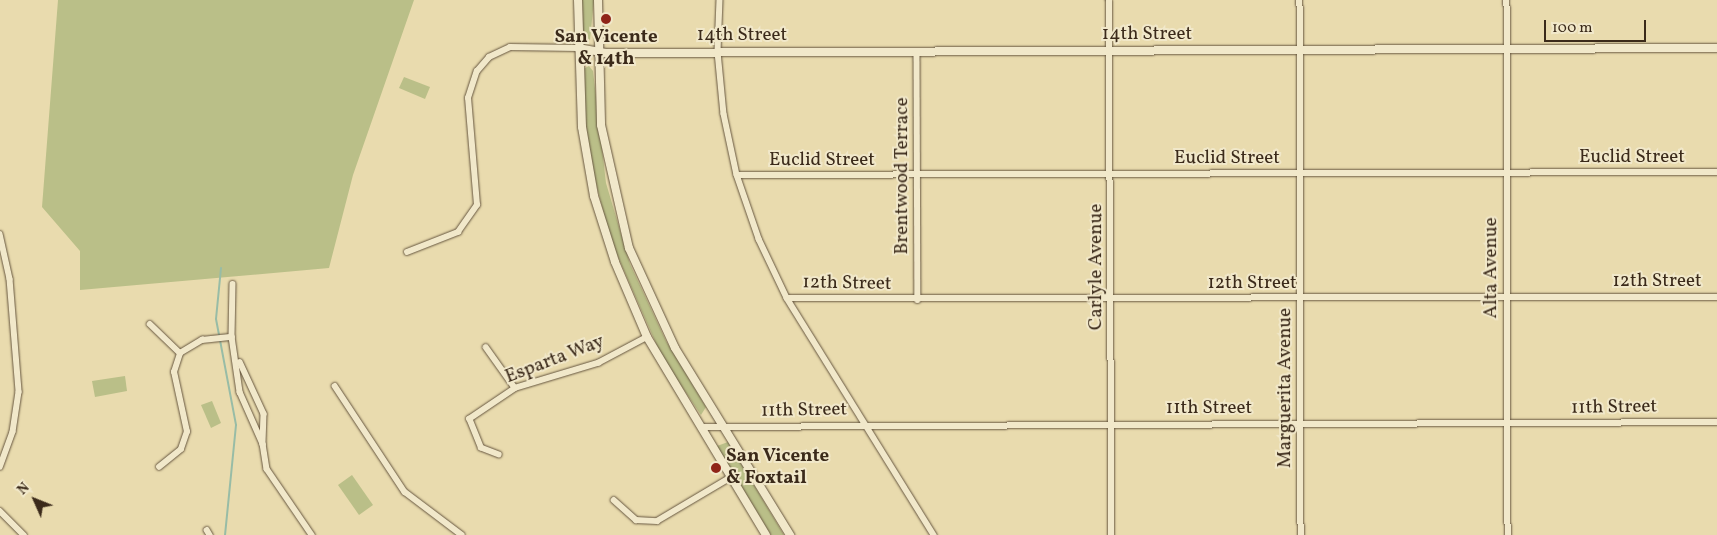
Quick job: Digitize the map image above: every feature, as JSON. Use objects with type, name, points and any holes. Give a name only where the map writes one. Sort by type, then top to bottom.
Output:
[{"type":"main road","points":[[578,0],[578,48],[582,126],[594,196],[615,262],[647,336],[766,535]]},
{"type":"main road","points":[[598,0],[597,51],[605,151],[629,248],[657,315],[790,535]]},
{"type":"main road","name":"14th Street","points":[[578,48],[597,51],[718,52],[1717,48]]},
{"type":"street","points":[[720,0],[718,52],[724,114],[737,175],[759,239],[788,298],[934,535]]},
{"type":"street","name":"Carlyle Avenue","points":[[1109,0],[1112,175],[1112,535]]},
{"type":"street","name":"Marguerita Avenue","points":[[1300,0],[1301,535]]},
{"type":"street","name":"Alta Avenue","points":[[1507,0],[1505,49],[1508,535]]},
{"type":"street","points":[[408,252],[458,232],[477,205],[468,98],[477,71],[490,57],[510,48],[578,48]]},
{"type":"street","name":"Brentwood Terrace","points":[[917,52],[918,300]]},
{"type":"street","name":"Euclid Street","points":[[737,175],[919,176],[1717,172]]},
{"type":"street","points":[[0,234],[10,279],[19,392],[13,432],[0,467]]},
{"type":"street","points":[[233,284],[232,337],[239,360],[264,414],[263,444]]},
{"type":"street","name":"12th Street","points":[[788,298],[918,300],[1717,297]]},
{"type":"street","points":[[150,324],[180,353]]},
{"type":"street","name":"Esparta Way","points":[[499,455],[481,448],[469,419],[514,388],[598,363],[647,336]]},
{"type":"street","points":[[159,467],[181,449],[187,432],[174,372],[180,353],[202,340],[232,337]]},
{"type":"street","points":[[486,347],[514,388]]},
{"type":"street","points":[[239,360],[240,392],[263,444],[271,476],[312,535]]},
{"type":"street","points":[[335,386],[405,492],[462,535]]},
{"type":"street","name":"11th Street","points":[[701,427],[726,429],[866,425],[1302,425],[1717,422]]},
{"type":"street","points":[[614,500],[636,520],[657,521],[731,477]]},
{"type":"street","points":[[0,510],[24,535]]},
{"type":"green space","points":[[58,0],[414,0],[353,175],[329,268],[80,290],[80,251],[42,207]]},
{"type":"green space","points":[[582,0],[594,0],[590,40],[582,34]]},
{"type":"green space","points":[[589,66],[593,71],[606,183],[630,264],[666,341],[706,407],[701,415],[662,357],[611,241],[593,172],[584,112],[583,69]]},
{"type":"green space","points":[[404,77],[430,87],[425,99],[399,88]]},
{"type":"green space","points":[[125,376],[127,391],[95,397],[92,381]]},
{"type":"green space","points":[[212,401],[221,423],[211,428],[201,405]]},
{"type":"green space","points":[[728,442],[784,535],[771,535],[717,446]]},
{"type":"green space","points":[[352,475],[373,505],[359,515],[338,485]]},
{"type":"waterway","points":[[221,268],[216,319],[236,425],[225,535]]},
{"type":"place","name":"San Vicente & 14th","points":[[606,19]]},
{"type":"place","name":"San Vicente & Foxtail","points":[[716,468]]}]
